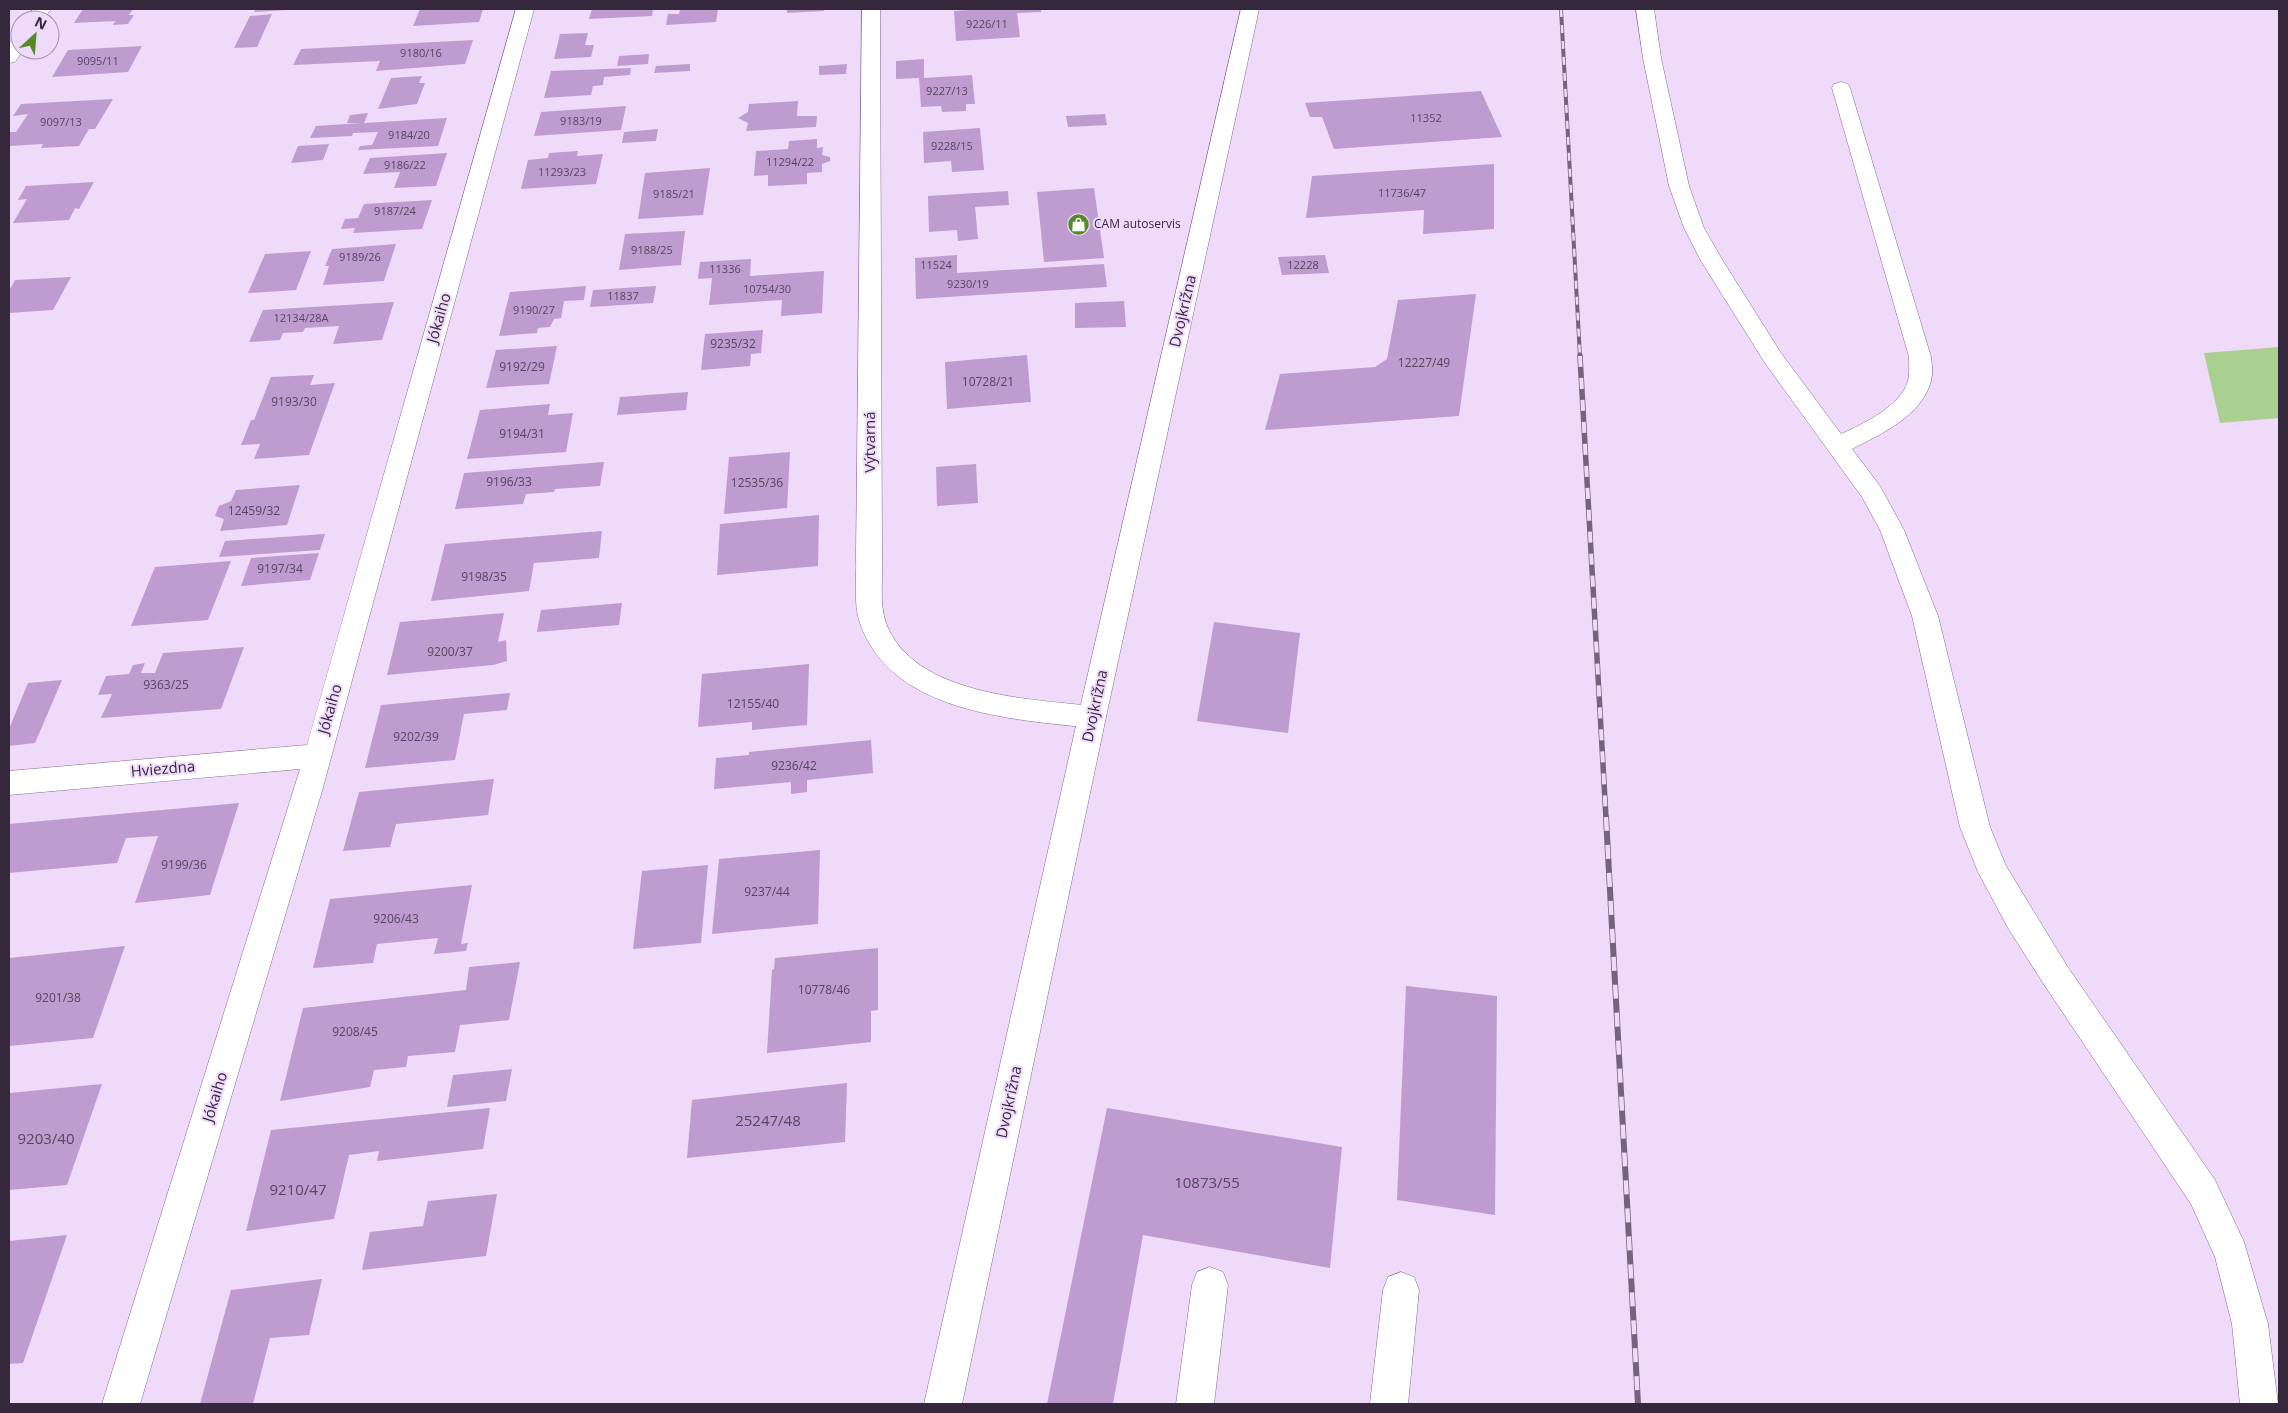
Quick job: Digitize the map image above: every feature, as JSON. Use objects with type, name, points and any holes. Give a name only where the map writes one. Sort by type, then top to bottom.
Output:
[{"type":"street","name":"Jókaiho","points":[[121,1404],[317,756],[524,9]]},
{"type":"street","name":"Výtvarná","points":[[871,9],[869,558],[872,621],[881,643],[899,662],[918,676],[942,688],[966,698],[997,705],[1092,717]]},
{"type":"street","name":"Dvojkrížna","points":[[943,1404],[1092,717],[1250,9]]},
{"type":"street","points":[[1645,9],[1652,58],[1679,186],[1694,228],[1712,261],[1773,358],[1871,492],[1892,530],[1925,616],[1975,827],[1993,872],[2019,918],[2056,976],[2202,1192],[2232,1254],[2250,1324],[2259,1404]]},
{"type":"street","points":[[1838,446],[1889,420],[1908,400],[1919,383],[1920,357],[1841,88]]},
{"type":"street","name":"Hviezdna","points":[[9,783],[317,756]]},
{"type":"street","points":[[1195,1404],[1210,1285]]},
{"type":"street","points":[[1389,1404],[1401,1290]]},
{"type":"green space","points":[[2279,347],[2279,418],[2220,423],[2204,353]]},
{"type":"building","points":[[83,9],[133,9],[129,15],[134,15],[128,24],[113,25],[115,21],[74,23]]},
{"type":"building","points":[[256,9],[286,9],[287,10],[254,12]]},
{"type":"building","points":[[420,9],[483,9],[479,22],[413,26]]},
{"type":"building","points":[[592,9],[653,9],[652,16],[589,19]]},
{"type":"building","points":[[718,9],[716,22],[666,25],[668,14],[679,14],[680,10]]},
{"type":"building","points":[[787,9],[824,9],[824,11],[787,13]]},
{"type":"building","points":[[1041,9],[1041,12],[1017,13],[1020,37],[956,41],[954,11]]},
{"type":"building","points":[[272,14],[257,47],[234,48],[250,16]]},
{"type":"building","points":[[588,33],[585,45],[594,45],[591,57],[554,59],[560,34]]},
{"type":"building","points":[[473,40],[465,64],[376,71],[380,61],[293,65],[301,49]]},
{"type":"building","points":[[142,46],[128,72],[52,77],[68,50]]},
{"type":"building","points":[[649,54],[648,64],[617,66],[619,56]]},
{"type":"building","points":[[924,59],[924,78],[972,75],[975,104],[966,104],[966,111],[942,112],[941,106],[921,107],[919,78],[896,79],[896,61]]},
{"type":"building","points":[[690,64],[690,71],[654,73],[656,66]]},
{"type":"building","points":[[847,64],[846,74],[819,75],[819,66]]},
{"type":"building","points":[[631,68],[630,75],[604,77],[603,85],[593,86],[591,95],[544,98],[551,71]]},
{"type":"building","points":[[422,76],[419,83],[425,83],[417,104],[378,109],[391,78]]},
{"type":"building","points":[[1481,91],[1502,137],[1334,149],[1322,117],[1310,117],[1305,103]]},
{"type":"building","points":[[113,99],[95,129],[89,129],[79,146],[41,148],[43,144],[9,146],[10,132],[16,132],[28,114],[13,116],[21,104]]},
{"type":"building","points":[[798,101],[797,116],[817,116],[816,127],[746,131],[748,123],[738,118],[748,112],[749,104]]},
{"type":"building","points":[[626,106],[621,130],[534,136],[541,112]]},
{"type":"building","points":[[368,113],[364,123],[447,118],[438,146],[358,150],[360,146],[372,145],[378,132],[353,133],[352,136],[310,138],[316,126],[361,123],[347,123],[350,115]]},
{"type":"building","points":[[1105,114],[1107,125],[1068,127],[1066,116]]},
{"type":"building","points":[[980,128],[984,170],[952,172],[951,161],[924,163],[923,132]]},
{"type":"building","points":[[658,129],[656,141],[622,143],[624,132]]},
{"type":"building","points":[[817,139],[817,148],[823,147],[822,155],[830,157],[830,161],[822,164],[822,172],[807,173],[807,184],[768,186],[768,175],[754,176],[756,151],[788,149],[789,141]]},
{"type":"building","points":[[329,144],[323,160],[291,163],[298,146]]},
{"type":"building","points":[[578,151],[577,156],[603,154],[596,184],[521,189],[528,160],[548,158],[549,153]]},
{"type":"building","points":[[447,153],[436,186],[394,188],[400,172],[363,174],[370,158]]},
{"type":"building","points":[[1494,164],[1494,229],[1423,234],[1424,210],[1306,218],[1312,176]]},
{"type":"building","points":[[710,168],[703,215],[638,219],[645,173]]},
{"type":"building","points":[[94,182],[79,209],[75,208],[69,220],[13,223],[27,199],[18,200],[26,186]]},
{"type":"building","points":[[1094,188],[1104,258],[1044,262],[1037,192]]},
{"type":"building","points":[[1008,191],[1009,205],[975,207],[978,239],[958,241],[957,230],[929,232],[928,196]]},
{"type":"building","points":[[432,200],[422,229],[353,233],[355,228],[341,229],[345,219],[358,218],[364,204]]},
{"type":"building","points":[[685,231],[681,265],[619,270],[625,234]]},
{"type":"building","points":[[396,244],[384,281],[323,285],[329,266],[325,266],[332,249]]},
{"type":"building","points":[[311,251],[296,290],[248,293],[265,254]]},
{"type":"building","points":[[957,255],[957,273],[1104,264],[1107,287],[916,299],[915,258]]},
{"type":"building","points":[[1325,255],[1329,273],[1282,275],[1278,257]]},
{"type":"building","points":[[751,259],[750,276],[824,271],[822,313],[781,316],[782,300],[709,305],[712,278],[698,279],[700,262]]},
{"type":"building","points":[[71,277],[53,310],[9,313],[9,291],[15,280]]},
{"type":"building","points":[[586,286],[584,300],[564,301],[561,318],[554,319],[550,327],[538,328],[537,333],[499,336],[510,292]]},
{"type":"building","points":[[656,286],[653,303],[590,307],[593,290]]},
{"type":"building","points":[[1476,294],[1459,416],[1265,430],[1280,374],[1375,367],[1387,359],[1398,300]]},
{"type":"building","points":[[1124,301],[1126,327],[1075,328],[1075,303]]},
{"type":"building","points":[[394,302],[382,340],[333,344],[339,326],[305,328],[303,332],[283,333],[280,340],[249,342],[263,310]]},
{"type":"building","points":[[763,330],[761,353],[751,354],[750,366],[701,370],[705,334]]},
{"type":"building","points":[[557,346],[549,384],[486,388],[496,350]]},
{"type":"building","points":[[1027,355],[1031,402],[947,409],[945,362]]},
{"type":"building","points":[[314,375],[310,385],[335,383],[309,455],[254,459],[260,444],[241,445],[251,420],[254,420],[271,377]]},
{"type":"building","points":[[688,392],[686,410],[617,415],[620,397]]},
{"type":"building","points":[[550,404],[548,415],[573,413],[566,452],[467,459],[480,410]]},
{"type":"building","points":[[790,452],[787,508],[724,514],[729,457]]},
{"type":"building","points":[[604,462],[600,486],[555,489],[554,492],[526,494],[523,504],[455,509],[464,473]]},
{"type":"building","points":[[976,464],[978,503],[937,506],[936,467]]},
{"type":"building","points":[[300,485],[287,525],[220,531],[224,519],[215,516],[219,506],[231,501],[236,490]]},
{"type":"building","points":[[819,515],[818,566],[717,575],[720,524]]},
{"type":"building","points":[[602,531],[599,558],[534,563],[529,591],[431,601],[445,544]]},
{"type":"building","points":[[325,534],[320,550],[219,557],[225,541]]},
{"type":"building","points":[[319,553],[310,580],[241,586],[251,558]]},
{"type":"building","points":[[231,561],[208,620],[131,626],[155,567]]},
{"type":"building","points":[[622,603],[619,625],[537,632],[541,610]]},
{"type":"building","points":[[504,613],[498,642],[506,640],[507,661],[493,665],[387,675],[400,622]]},
{"type":"building","points":[[1214,622],[1300,633],[1288,733],[1197,721]]},
{"type":"building","points":[[244,647],[221,709],[101,718],[112,694],[98,695],[106,676],[129,674],[133,665],[145,663],[141,673],[155,673],[163,653]]},
{"type":"building","points":[[809,664],[807,725],[752,730],[752,722],[698,727],[702,674]]},
{"type":"building","points":[[62,680],[35,743],[9,746],[9,729],[28,683]]},
{"type":"building","points":[[510,693],[507,710],[464,714],[455,760],[365,768],[381,705]]},
{"type":"building","points":[[871,740],[873,773],[807,780],[807,792],[791,794],[791,782],[714,789],[716,758],[749,755],[749,752]]},
{"type":"building","points":[[494,779],[488,815],[396,824],[390,847],[343,851],[359,792]]},
{"type":"building","points":[[239,803],[210,895],[135,903],[158,836],[126,838],[117,863],[9,873],[9,824]]},
{"type":"building","points":[[820,850],[818,924],[712,934],[719,859]]},
{"type":"building","points":[[708,865],[701,943],[633,949],[642,871]]},
{"type":"building","points":[[472,885],[461,944],[468,943],[466,951],[434,954],[438,938],[377,944],[373,963],[313,968],[330,899]]},
{"type":"building","points":[[125,946],[93,1038],[9,1046],[9,958]]},
{"type":"building","points":[[878,948],[878,1010],[871,1011],[871,1042],[767,1053],[772,970],[774,969],[775,958]]},
{"type":"building","points":[[520,962],[509,1020],[460,1025],[455,1052],[408,1056],[406,1067],[374,1070],[370,1087],[280,1101],[303,1008],[466,990],[469,967]]},
{"type":"building","points":[[1406,986],[1497,996],[1495,1215],[1397,1200]]},
{"type":"building","points":[[512,1069],[506,1101],[447,1107],[453,1075]]},
{"type":"building","points":[[847,1083],[845,1142],[687,1158],[692,1100]]},
{"type":"building","points":[[102,1084],[67,1185],[9,1190],[9,1093]]},
{"type":"building","points":[[490,1108],[483,1149],[377,1161],[379,1151],[349,1155],[334,1219],[246,1231],[271,1130]]},
{"type":"building","points":[[1107,1108],[1342,1147],[1330,1268],[1143,1235],[1113,1404],[1047,1404]]},
{"type":"building","points":[[497,1194],[486,1256],[362,1270],[370,1232],[423,1226],[428,1201]]},
{"type":"building","points":[[67,1235],[23,1363],[9,1364],[9,1241]]},
{"type":"building","points":[[322,1279],[309,1335],[270,1338],[253,1404],[200,1404],[231,1290]]},
{"type":"railway","points":[[1561,9],[1580,357]]},
{"type":"railway","points":[[1580,356],[1606,818]]},
{"type":"railway","points":[[1606,817],[1638,1404]]},
{"type":"place","name":"CAM autoservis","points":[[1078,224]]}]
